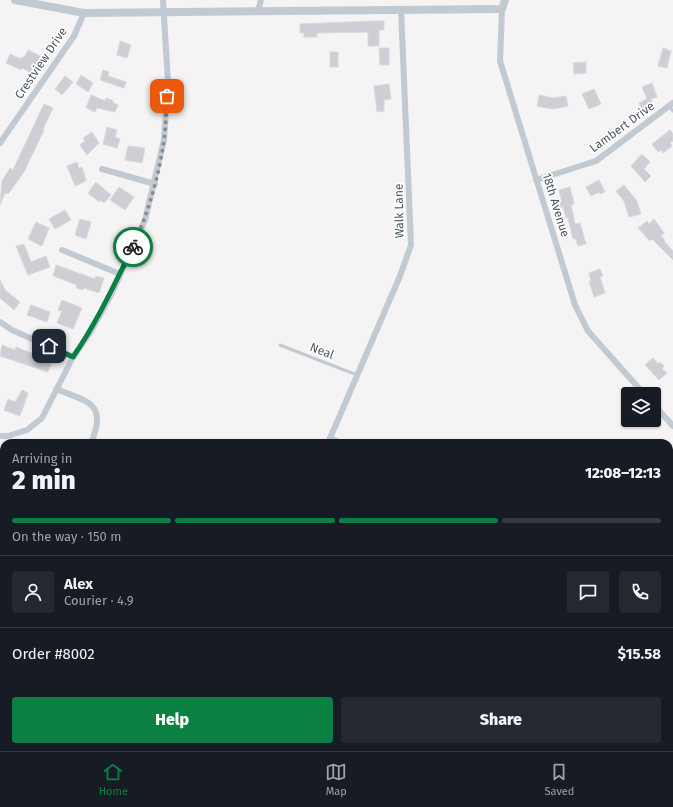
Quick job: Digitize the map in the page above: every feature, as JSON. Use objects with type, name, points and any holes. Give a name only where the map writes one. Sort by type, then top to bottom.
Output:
[{"type":"street","points":[[16,0],[84,13],[502,9]]},
{"type":"street","points":[[0,436],[8,436],[27,430],[42,418],[73,357],[112,293],[145,220],[155,184],[164,140],[168,82],[164,0]]},
{"type":"street","points":[[258,11],[261,0]]},
{"type":"street","name":"18th Avenue","points":[[506,0],[502,9],[500,61],[575,306],[588,331],[638,387]]},
{"type":"street","name":"Walk Lane","points":[[330,439],[400,276],[411,245],[401,9]]},
{"type":"street","name":"Crestview Drive","points":[[0,143],[74,36],[84,13]]},
{"type":"street","name":"Lambert Drive","points":[[536,180],[596,161],[672,107]]},
{"type":"street","points":[[102,169],[155,184]]},
{"type":"street","points":[[62,250],[120,274]]},
{"type":"street","points":[[0,322],[12,330],[73,357]]},
{"type":"street","points":[[56,389],[91,402],[98,414],[97,430],[93,439]]},
{"type":"street","points":[[661,412],[673,426]]},
{"type":"lane","name":"Neal","points":[[280,345],[358,375]]},
{"type":"building","points":[[384,21],[384,30],[379,30],[379,46],[368,46],[368,32],[317,33],[317,37],[304,37],[304,33],[300,33],[300,24]]},
{"type":"building","points":[[120,41],[131,45],[127,58],[117,55]]},
{"type":"building","points":[[379,48],[389,48],[389,65],[380,65]]},
{"type":"building","points":[[663,48],[671,51],[667,68],[658,66]]},
{"type":"building","points":[[28,50],[42,57],[32,73],[6,63],[10,54],[21,59],[22,57],[24,58]]},
{"type":"building","points":[[330,52],[338,52],[338,67],[330,67]]},
{"type":"building","points":[[586,62],[586,73],[574,74],[573,63]]},
{"type":"building","points":[[103,70],[109,72],[108,76],[126,82],[124,88],[100,80]]},
{"type":"building","points":[[81,75],[93,83],[88,92],[76,84]]},
{"type":"building","points":[[65,76],[73,82],[62,95],[55,89]]},
{"type":"building","points":[[652,83],[657,97],[651,99],[653,105],[642,110],[639,103],[647,99],[642,87]]},
{"type":"building","points":[[389,84],[391,99],[384,100],[384,111],[377,112],[374,86]]},
{"type":"building","points":[[594,89],[601,104],[589,109],[582,94]]},
{"type":"building","points":[[91,95],[105,101],[106,98],[112,100],[118,105],[115,112],[97,108],[95,112],[86,108]]},
{"type":"building","points":[[539,95],[553,98],[566,96],[568,106],[552,109],[537,106]]},
{"type":"building","points":[[44,104],[53,108],[43,129],[44,130],[24,172],[8,194],[5,193],[0,205],[2,181],[10,168],[13,170]]},
{"type":"building","points":[[107,127],[117,130],[115,137],[120,139],[117,148],[103,144]]},
{"type":"building","points":[[670,130],[673,134],[673,141],[670,143],[672,146],[663,153],[661,150],[658,152],[652,144]]},
{"type":"building","points":[[92,132],[99,143],[87,155],[80,145],[85,141],[83,138]]},
{"type":"building","points":[[128,146],[145,148],[142,163],[125,160]]},
{"type":"building","points":[[642,154],[650,162],[644,169],[651,176],[645,182],[631,166]]},
{"type":"building","points":[[77,162],[79,168],[82,167],[86,181],[75,186],[67,166]]},
{"type":"building","points":[[599,180],[605,192],[600,194],[599,192],[591,196],[586,187]]},
{"type":"building","points":[[96,182],[111,195],[104,203],[100,200],[99,202],[88,193]]},
{"type":"building","points":[[624,185],[637,201],[641,214],[629,217],[624,201],[616,191]]},
{"type":"building","points":[[119,187],[134,197],[125,210],[110,200]]},
{"type":"building","points":[[570,187],[574,204],[571,205],[575,224],[580,223],[586,244],[578,246],[575,238],[573,239],[568,218],[566,218],[563,207],[558,208],[556,201],[561,199],[559,190]]},
{"type":"building","points":[[65,210],[71,220],[55,229],[49,219]]},
{"type":"building","points":[[80,219],[91,222],[86,239],[75,235]]},
{"type":"building","points":[[654,219],[664,233],[661,236],[673,251],[673,260],[652,239],[650,241],[638,228],[647,221],[649,224]]},
{"type":"building","points":[[36,222],[49,228],[42,246],[28,239]]},
{"type":"building","points":[[24,244],[31,262],[46,256],[50,267],[28,275],[16,246]]},
{"type":"building","points":[[56,265],[95,279],[96,276],[104,278],[99,293],[84,288],[83,290],[76,288],[77,285],[53,276]]},
{"type":"building","points":[[600,269],[603,276],[600,277],[605,293],[594,297],[589,281],[591,281],[589,273]]},
{"type":"building","points":[[0,280],[5,290],[20,302],[14,310],[0,298]]},
{"type":"building","points":[[62,300],[82,308],[73,329],[57,323],[62,311],[58,310]]},
{"type":"building","points":[[31,305],[50,312],[47,322],[27,315]]},
{"type":"building","points":[[2,345],[15,350],[16,347],[52,361],[48,372],[0,356]]},
{"type":"building","points":[[653,358],[658,364],[660,362],[664,366],[662,369],[667,373],[659,380],[645,365]]},
{"type":"building","points":[[22,390],[28,393],[20,416],[4,410],[8,399],[15,402]]},
{"type":"way so far","points":[[133,247],[145,220],[155,184],[164,140],[167,96]]},
{"type":"route","points":[[49,346],[73,357],[90,333],[112,293],[133,247]]}]
